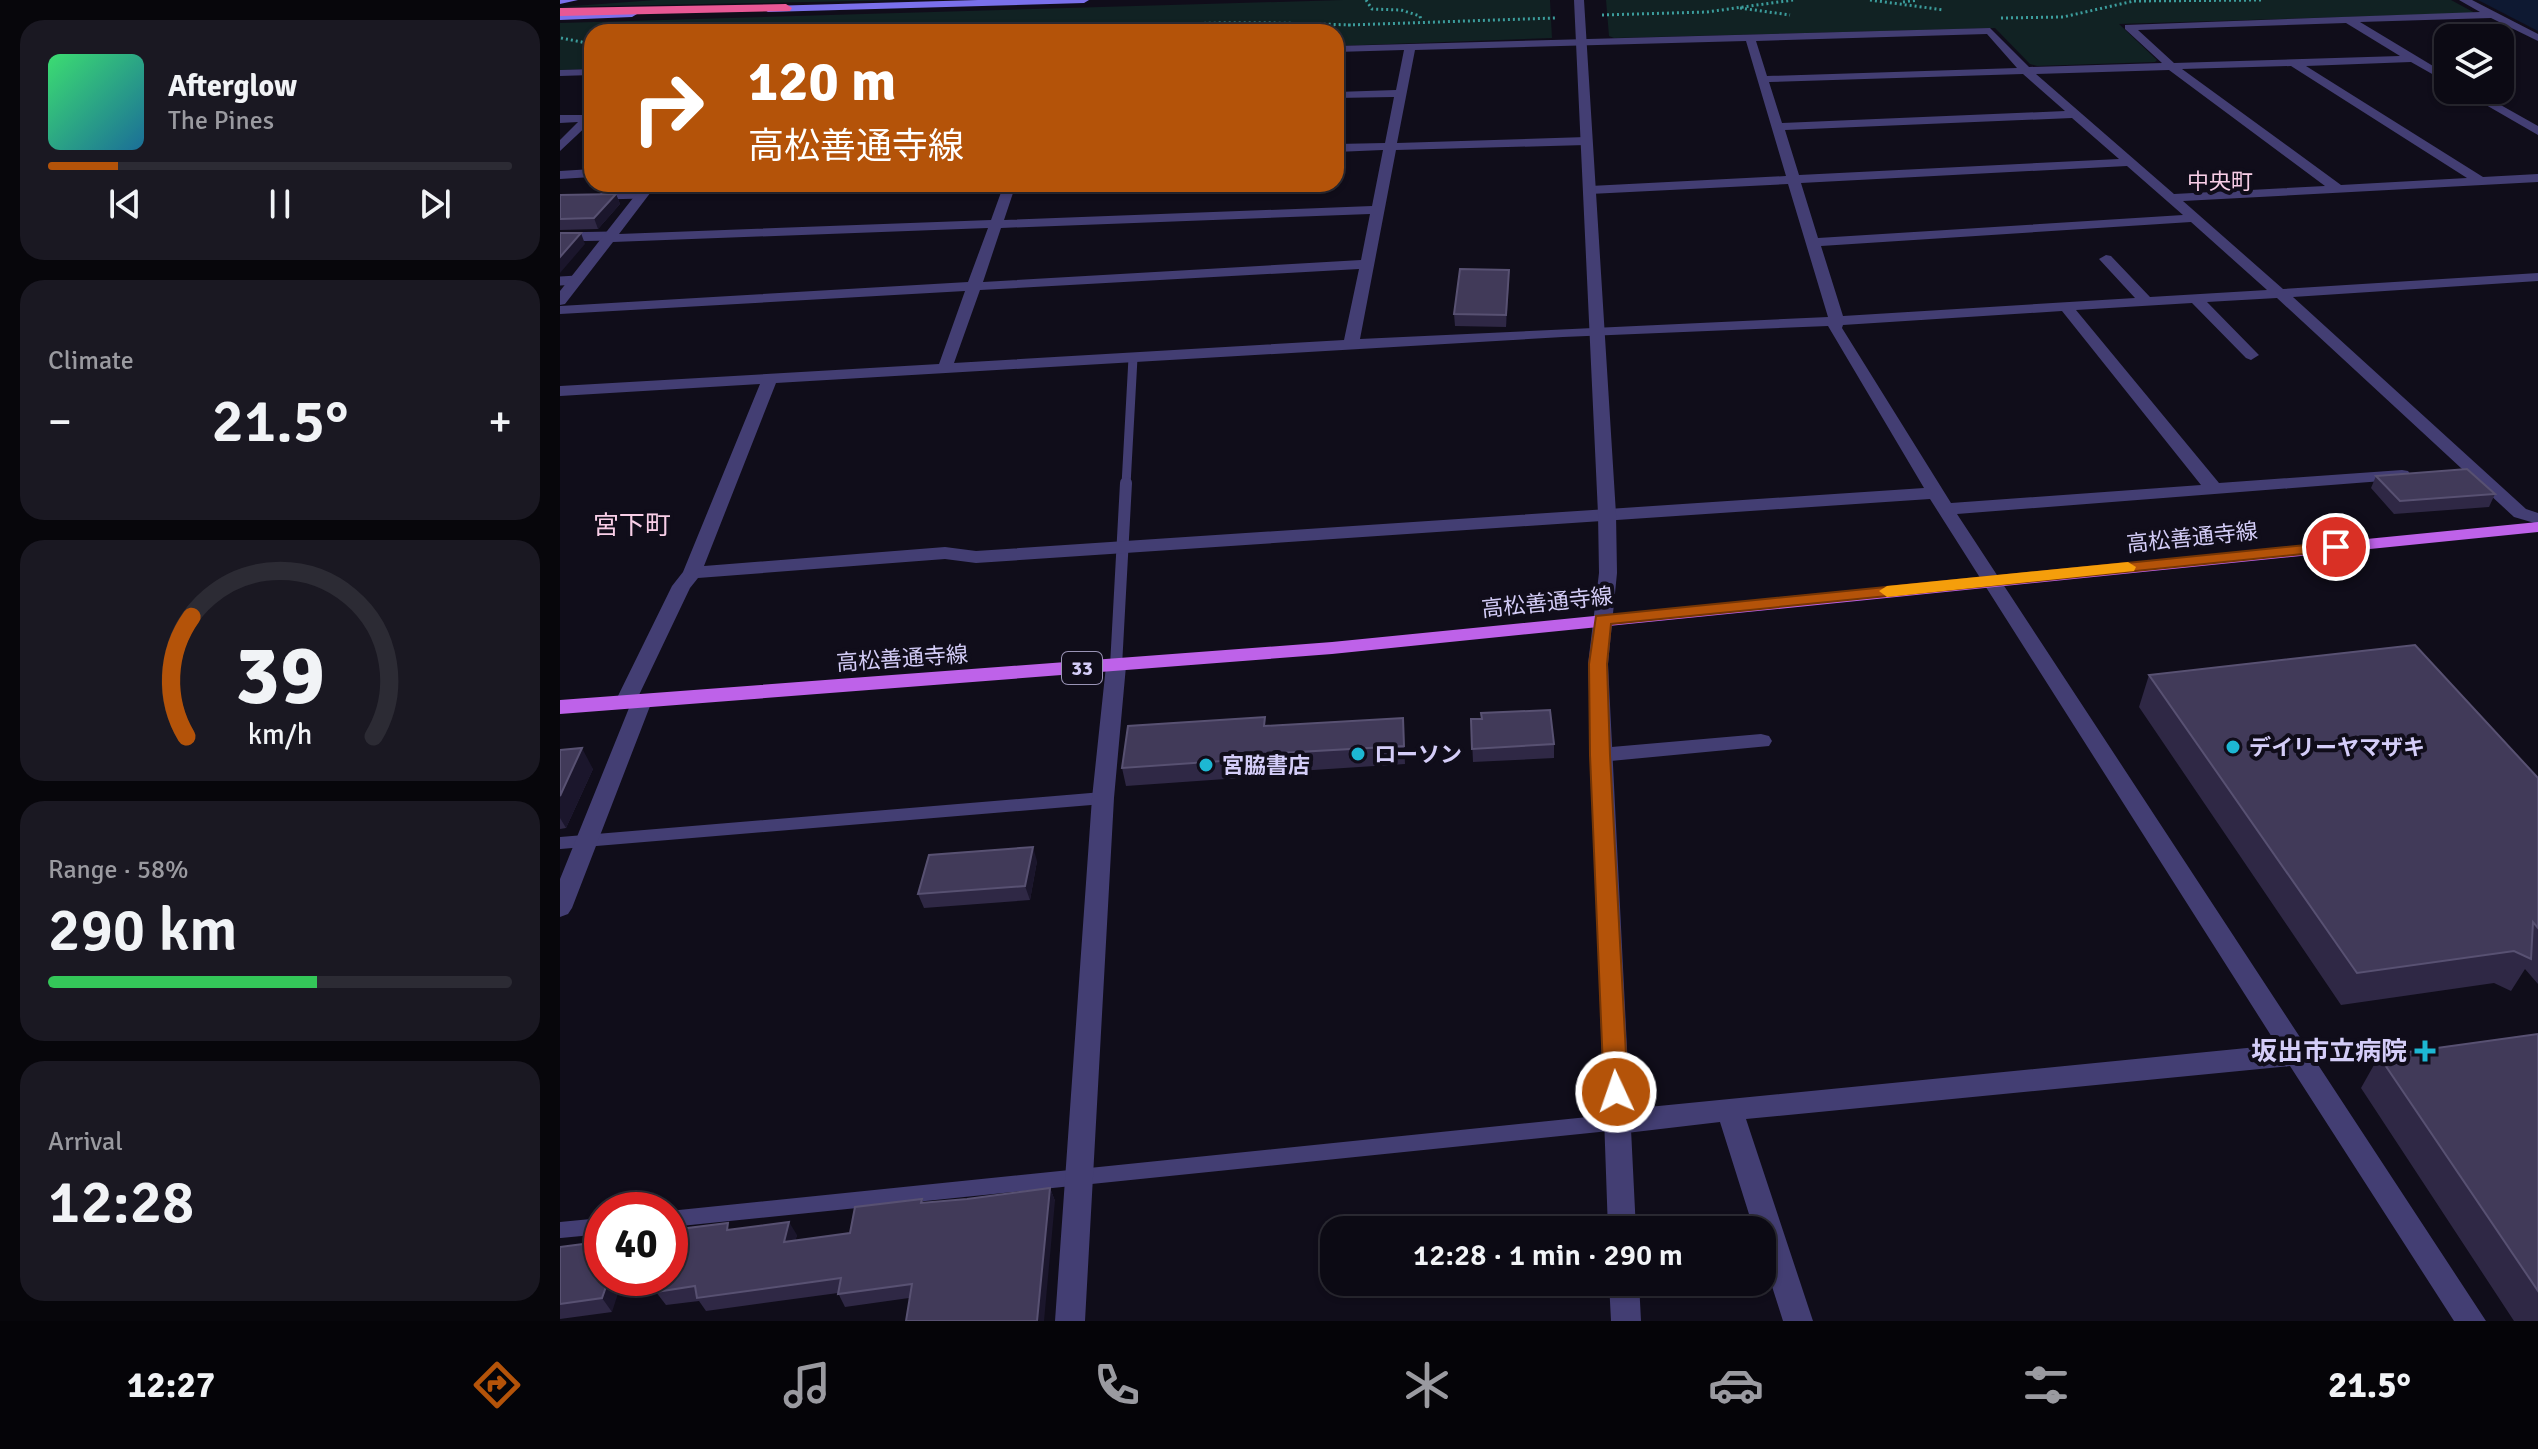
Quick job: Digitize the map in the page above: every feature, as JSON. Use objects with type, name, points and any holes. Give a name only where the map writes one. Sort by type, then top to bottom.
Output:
[{"type":"highway","points":[[560,13],[786,8]]},
{"type":"main road","points":[[560,1],[573,0]]},
{"type":"main road","points":[[786,8],[1084,0]]},
{"type":"main road","name":"高松善通寺線","points":[[560,707],[1116,666],[2538,527]]},
{"type":"street","points":[[1579,0],[1607,514],[1608,573],[1598,664],[1621,1216]]},
{"type":"street","points":[[2464,0],[2538,38]]},
{"type":"street","points":[[2338,189],[2172,67],[2129,27],[2493,15]]},
{"type":"street","points":[[2347,20],[2434,72]]},
{"type":"street","points":[[1344,49],[1990,31],[2026,71],[2281,294],[2520,513],[2538,519]]},
{"type":"street","points":[[1750,37],[1837,321],[1835,328],[1989,581],[2471,1321]]},
{"type":"street","points":[[1351,345],[1410,47]]},
{"type":"street","points":[[1764,79],[2411,59]]},
{"type":"street","points":[[2294,63],[2480,181]]},
{"type":"street","points":[[560,73],[584,72]]},
{"type":"street","points":[[1344,95],[1400,93]]},
{"type":"street","points":[[2491,104],[2538,131]]},
{"type":"street","points":[[1780,127],[2076,114]]},
{"type":"street","points":[[560,119],[584,117]]},
{"type":"street","points":[[560,147],[584,122]]},
{"type":"street","points":[[1344,148],[1586,141]]},
{"type":"street","points":[[1590,190],[2131,162]]},
{"type":"street","points":[[560,175],[584,174]]},
{"type":"street","points":[[2172,198],[2538,178]]},
{"type":"street","points":[[560,301],[645,192]]},
{"type":"street","points":[[945,368],[1007,192]]},
{"type":"street","points":[[611,237],[1376,210]]},
{"type":"street","points":[[1813,242],[2195,218]]},
{"type":"street","points":[[2106,259],[2147,302]]},
{"type":"street","points":[[560,310],[1366,264]]},
{"type":"street","points":[[560,391],[1351,345],[1837,321],[2538,277]]},
{"type":"street","points":[[2196,299],[2251,355]]},
{"type":"street","points":[[2066,307],[2214,489]]},
{"type":"street","points":[[560,908],[634,702],[681,586],[692,573],[770,379]]},
{"type":"street","points":[[2443,473],[2474,470]]},
{"type":"street","points":[[692,573],[945,553],[976,557],[1607,514],[2214,489],[2413,475]]},
{"type":"street","points":[[1070,1321],[1103,798],[1116,666]]},
{"type":"street","points":[[1600,755],[1761,741]]},
{"type":"street","points":[[1618,1122],[2298,1054]]},
{"type":"street","points":[[1729,1109],[1798,1321]]},
{"type":"street","points":[[1625,1296],[1626,1321]]},
{"type":"lane","points":[[588,197],[625,192]]},
{"type":"lane","points":[[560,237],[611,237]]},
{"type":"lane","points":[[560,281],[577,280]]},
{"type":"lane","points":[[1116,666],[1133,358]]},
{"type":"lane","points":[[560,843],[1103,798]]},
{"type":"lane","points":[[688,1217],[1618,1122]]},
{"type":"lane","points":[[560,1230],[584,1228]]},
{"type":"path","points":[[1366,0],[1372,9],[1401,10],[1420,16],[1421,21]]},
{"type":"path","points":[[1602,15],[1707,12],[1793,0]]},
{"type":"path","points":[[1870,0],[1946,10]]},
{"type":"path","points":[[1894,2],[1918,0]]},
{"type":"path","points":[[1997,18],[2063,17],[2132,0],[2264,0]]},
{"type":"path","points":[[1344,25],[1555,18]]},
{"type":"path","points":[[1147,24],[1212,21],[1317,24]]},
{"type":"path","points":[[1344,26],[1352,25]]},
{"type":"path","points":[[560,38],[584,42]]},
{"type":"shaded area","points":[[656,0],[903,0],[560,7]]},
{"type":"shaded area","points":[[1343,0],[1550,0],[1552,38],[1344,46],[1344,24],[584,24],[584,69],[560,70],[560,23]]},
{"type":"shaded area","points":[[1606,0],[2451,0],[2475,13],[2119,24],[2157,60],[2155,62],[2037,66],[2030,64],[1995,28],[1614,38],[1609,36]]},
{"type":"water","points":[[2478,0],[2538,0],[2538,31]]},
{"type":"building","points":[[616,194],[594,218],[560,219],[560,195]]},
{"type":"building","points":[[560,233],[581,233],[560,257]]},
{"type":"building","points":[[1460,269],[1509,270],[1506,315],[1454,314]]},
{"type":"building","points":[[2467,469],[2495,494],[2400,501],[2376,476]]},
{"type":"building","points":[[2415,645],[2538,778],[2538,928],[2533,922],[2531,959],[2514,951],[2357,973],[2149,675]]},
{"type":"building","points":[[1550,710],[1554,744],[1472,749],[1471,719],[1482,719],[1481,713]]},
{"type":"building","points":[[1265,717],[1264,726],[1403,718],[1404,746],[1280,753],[1280,757],[1122,768],[1128,726]]},
{"type":"building","points":[[582,748],[560,796],[560,750]]},
{"type":"building","points":[[1033,847],[1025,886],[918,894],[929,855]]},
{"type":"building","points":[[2538,1034],[2538,1291],[2379,1056]]},
{"type":"building","points":[[1050,1188],[1037,1321],[906,1321],[912,1284],[838,1294],[841,1278],[697,1298],[695,1286],[688,1287],[688,1228],[728,1223],[727,1230],[789,1222],[784,1242],[850,1233],[855,1207],[922,1199],[921,1203]]},
{"type":"building","points":[[584,1244],[584,1296],[602,1298],[560,1304],[560,1247]]},
{"type":"slow traffic","points":[[1887,591],[2128,567]]},
{"type":"place","name":"デイリーヤマザキ","points":[[2233,747]]},
{"type":"place","name":"ローソン","points":[[1358,754]]},
{"type":"place","name":"宮脇書店","points":[[1206,765]]},
{"type":"place","name":"坂出市立病院","points":[[2425,1051]]},
{"type":"district","name":"中央町","points":[[2220,181]]},
{"type":"district","name":"宮下町","points":[[632,525]]},
{"type":"route","points":[[1616,1092],[1600,755],[1598,664],[1603,620],[2336,547]]}]
